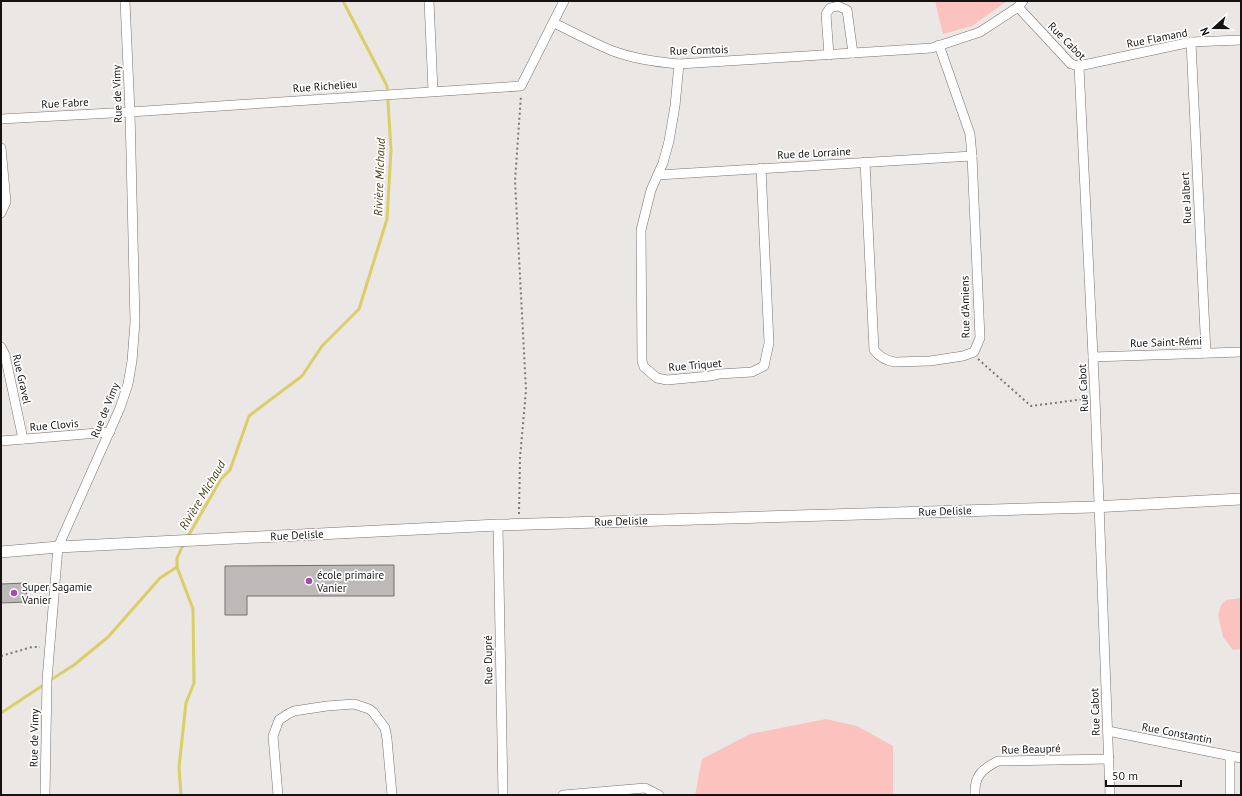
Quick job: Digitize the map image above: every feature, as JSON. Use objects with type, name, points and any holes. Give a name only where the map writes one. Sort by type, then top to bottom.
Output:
[{"type":"street","name":"Rue de Vimy","points":[[45,795],[48,680],[58,547],[120,408],[128,384],[134,344],[135,322],[126,1]]},
{"type":"street","points":[[429,1],[433,91]]},
{"type":"street","points":[[521,86],[564,1]]},
{"type":"street","name":"Rue Comtois","points":[[554,23],[623,54],[656,62],[679,64],[932,48],[980,32],[1020,4]]},
{"type":"street","name":"Rue Cabot","points":[[1020,4],[1071,64],[1079,66],[1096,398],[1110,795]]},
{"type":"street","points":[[829,55],[826,14],[830,8],[838,6],[847,10],[853,53]]},
{"type":"street","name":"Rue Flamand","points":[[1079,66],[1191,42],[1241,40]]},
{"type":"street","name":"Rue Jalbert","points":[[1191,42],[1206,353]]},
{"type":"street","name":"Rue d'Amiens","points":[[865,162],[874,350],[890,361],[895,362],[930,361],[963,356],[974,352],[980,338],[970,134],[939,45]]},
{"type":"street","name":"Rue Triquet","points":[[679,64],[675,106],[669,141],[663,163],[651,190],[641,230],[642,361],[644,367],[657,378],[667,380],[752,372],[764,366],[769,343],[761,168]]},
{"type":"street","name":"Rue Richelieu","points":[[130,112],[521,86]]},
{"type":"street","name":"Rue Fabre","points":[[1,119],[130,112]]},
{"type":"street","points":[[1,148],[6,202],[1,213]]},
{"type":"street","name":"Rue de Lorraine","points":[[658,175],[972,156]]},
{"type":"street","name":"Rue Gravel","points":[[1,347],[5,355],[23,439]]},
{"type":"street","name":"Rue Saint-Rémi","points":[[1093,357],[1241,352]]},
{"type":"street","name":"Rue Clovis","points":[[1,441],[110,432]]},
{"type":"street","name":"Rue Delisle","points":[[1,552],[58,547],[498,525],[1099,506],[1241,499]]},
{"type":"street","name":"Rue Dupré","points":[[498,525],[503,795]]},
{"type":"street","points":[[278,795],[273,736],[280,720],[294,711],[354,704],[369,709],[373,712],[385,728],[392,795]]},
{"type":"street","name":"Rue Constantin","points":[[1108,731],[1241,758]]},
{"type":"street","points":[[1230,756],[1230,795]]},
{"type":"street","name":"Rue Beaupré","points":[[975,795],[975,788],[979,775],[986,767],[998,761],[1109,758]]},
{"type":"street","points":[[563,795],[645,788],[659,795]]},
{"type":"path","points":[[519,525],[520,458],[526,390],[515,181],[521,86]]},
{"type":"path","points":[[971,353],[1031,406],[1096,398]]},
{"type":"path","points":[[1,656],[32,647],[50,647]]},
{"type":"shaded area","points":[[935,1],[1007,1],[972,26],[943,34]]},
{"type":"shaded area","points":[[1241,598],[1241,649],[1233,650],[1223,637],[1218,615],[1221,605],[1226,600]]},
{"type":"shaded area","points":[[826,719],[857,726],[893,746],[893,795],[695,795],[702,759],[750,734]]},
{"type":"building","name":"école primaire Vanier","points":[[394,565],[394,596],[247,596],[247,615],[225,615],[225,566]]},
{"type":"building","name":"Super Sagamie Vanier","points":[[26,583],[27,602],[1,603],[1,584]]},
{"type":"waterway","name":"Rivière Michaud","points":[[187,538],[221,479],[230,470],[249,416],[302,376],[322,346],[359,309],[387,219],[391,150],[387,86],[343,1]]},
{"type":"waterway","name":"Rivière Michaud","points":[[49,681],[74,665],[108,637],[160,578],[177,567],[177,558],[184,543]]},
{"type":"waterway","points":[[177,567],[193,609],[194,683],[186,703],[179,767],[181,795]]},
{"type":"waterway","name":"Rivière Michaud","points":[[1,713],[45,684]]},
{"type":"place","name":"école primaire Vanier","points":[[309,581]]},
{"type":"place","name":"Super Sagamie Vanier","points":[[14,593]]}]
